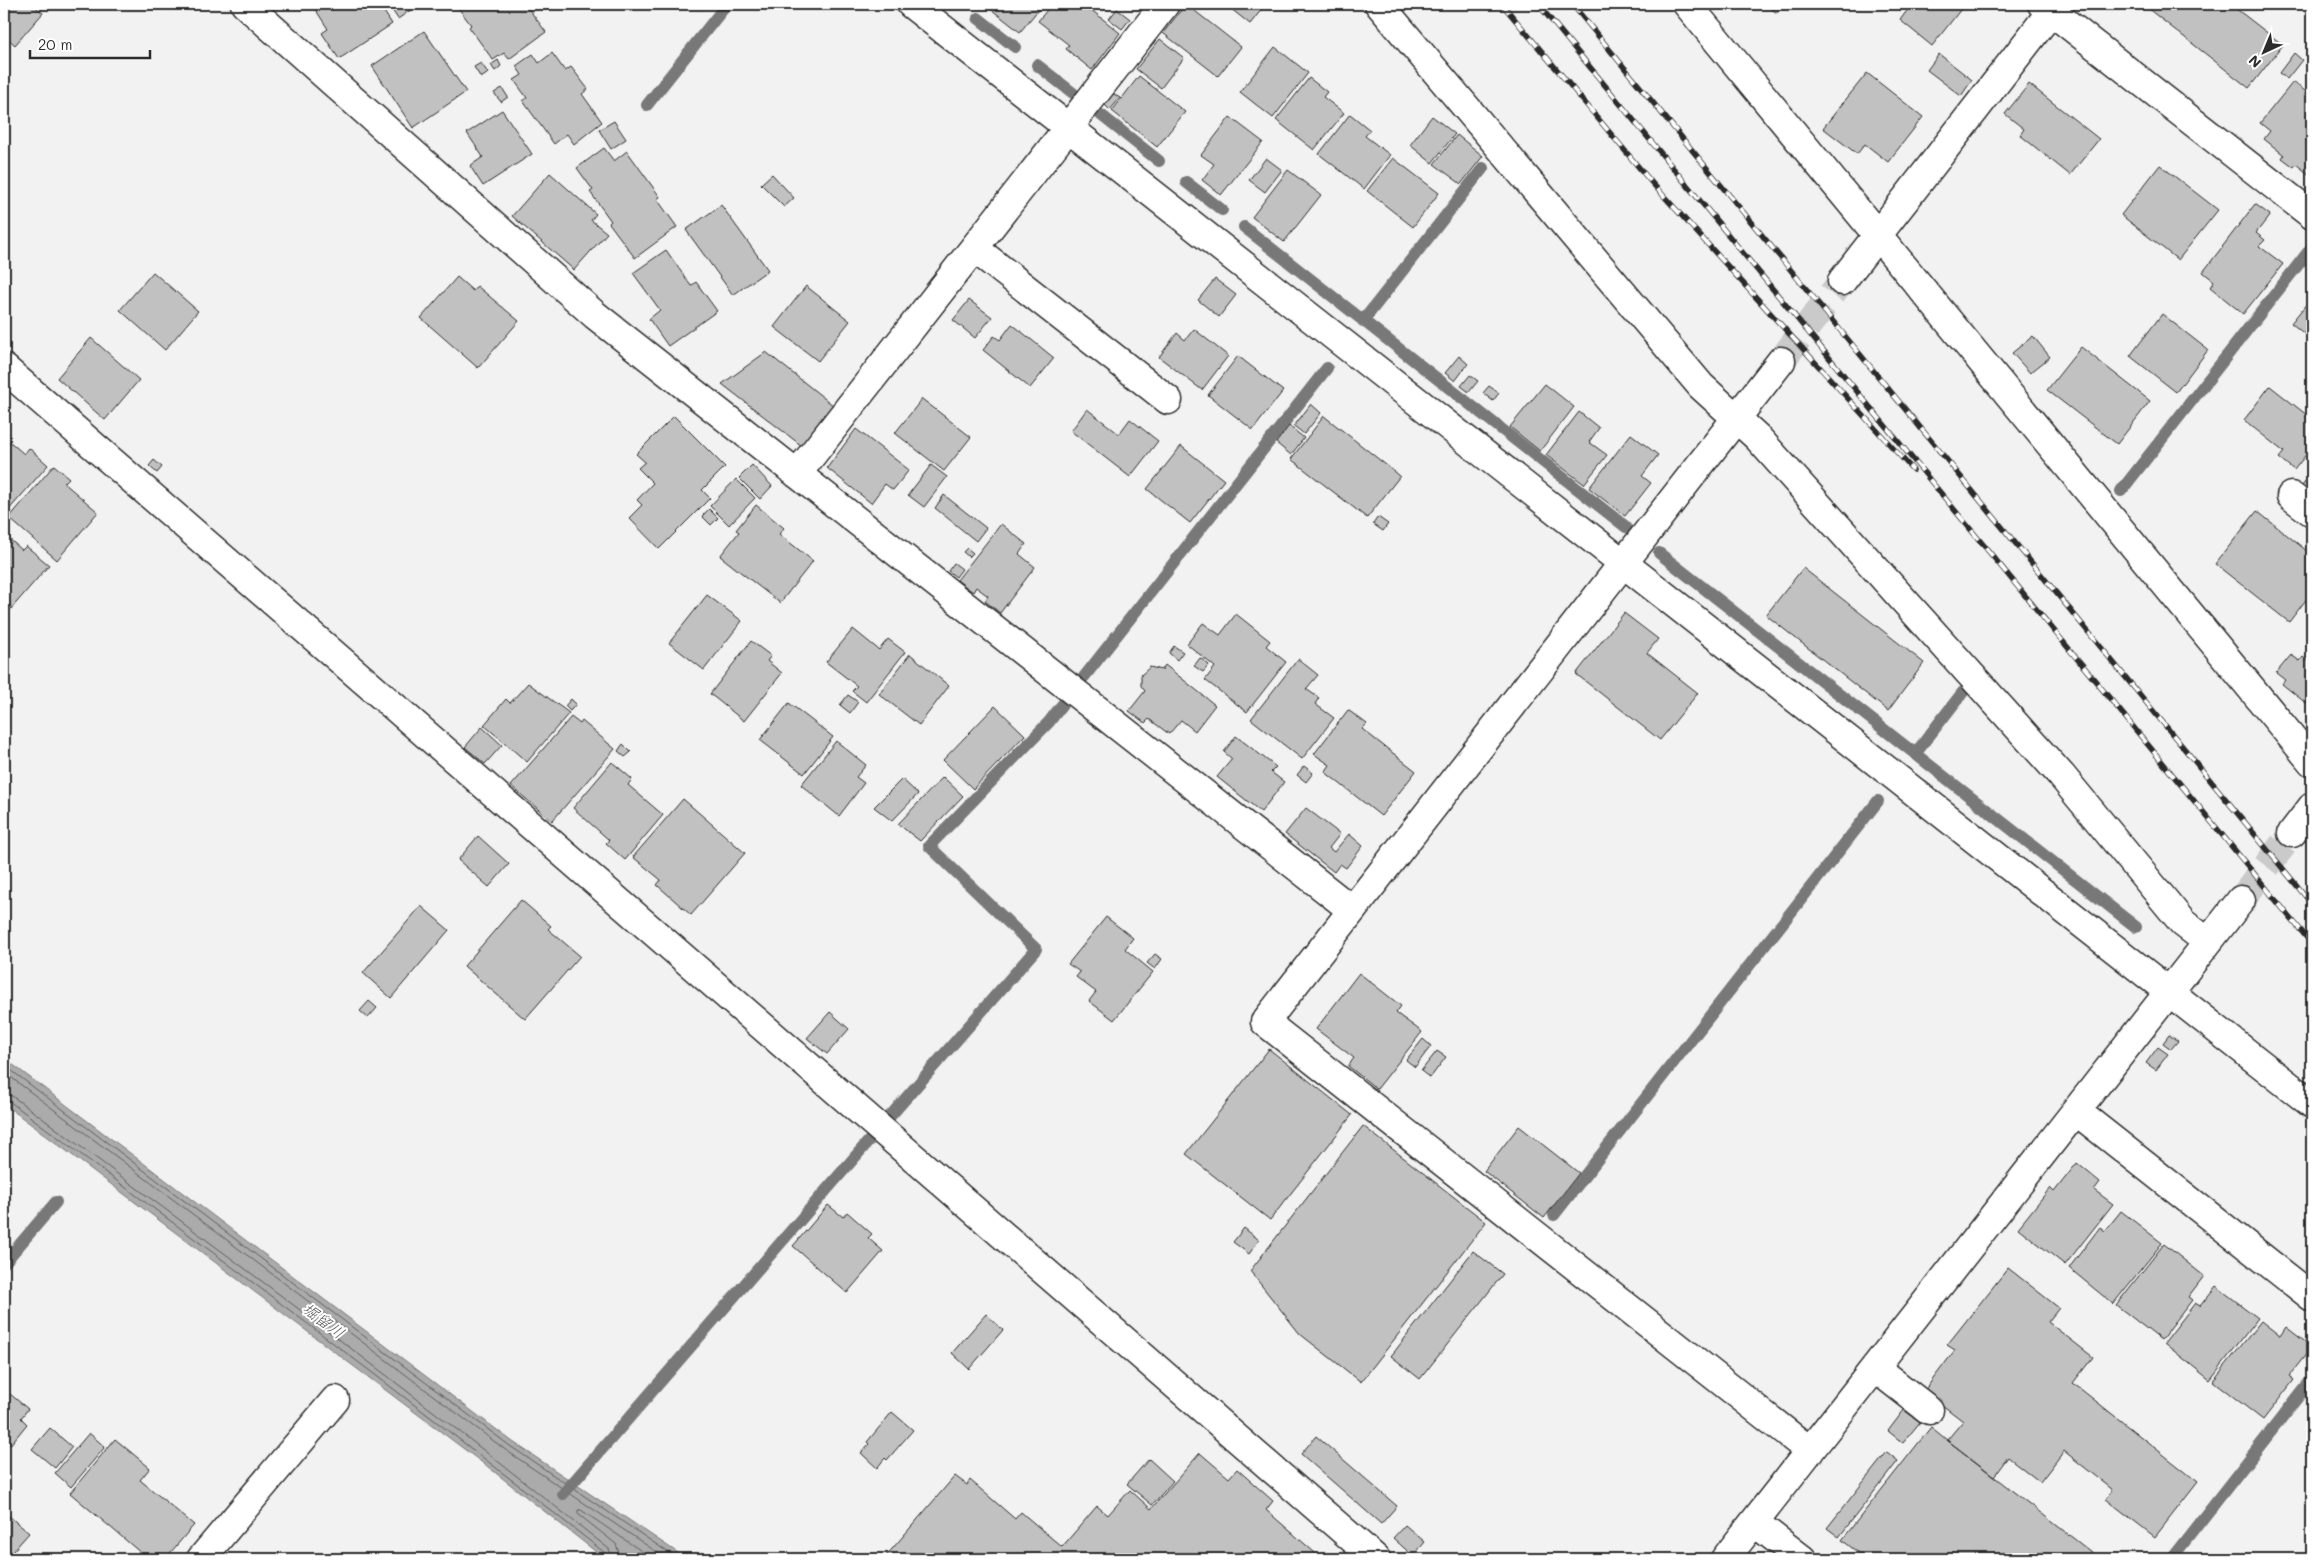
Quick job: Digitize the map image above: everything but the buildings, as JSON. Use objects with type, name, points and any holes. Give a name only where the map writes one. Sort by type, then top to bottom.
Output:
[{"type":"street","points":[[245,4],[595,315],[1352,910]]},
{"type":"street","points":[[911,4],[2312,1104]]},
{"type":"street","points":[[797,474],[1166,4]]},
{"type":"street","points":[[1380,4],[1701,386],[1757,437],[2061,774],[2183,923],[2208,942]]},
{"type":"street","points":[[1687,4],[2312,762]]},
{"type":"street","points":[[1842,281],[2050,6],[2312,215]]},
{"type":"street","points":[[974,248],[1168,400]]},
{"type":"street","points":[[1781,360],[1624,564],[1265,1022],[1810,1450]]},
{"type":"street","points":[[6,373],[1376,1559]]},
{"type":"street","points":[[2292,834],[2312,808]]},
{"type":"street","points":[[1725,1559],[2241,900]]},
{"type":"street","points":[[2076,1112],[2312,1297]]},
{"type":"street","points":[[1875,1368],[1929,1410]]},
{"type":"street","points":[[201,1559],[335,1400]]},
{"type":"street","points":[[1754,1522],[1802,1559]]},
{"type":"water","name":"堀留川","points":[[4,1058],[513,1442],[687,1559],[605,1559],[492,1470],[4,1104]]},
{"type":"waterway","points":[[647,105],[727,4]]},
{"type":"waterway","points":[[978,18],[1015,47]]},
{"type":"waterway","points":[[1037,65],[1073,93]]},
{"type":"waterway","points":[[1101,115],[1159,161]]},
{"type":"waterway","points":[[1363,321],[1483,168]]},
{"type":"waterway","points":[[1186,182],[1222,210]]},
{"type":"waterway","points":[[1244,227],[1626,527]]},
{"type":"waterway","points":[[2121,491],[2312,247]]},
{"type":"waterway","points":[[1084,677],[1327,368]]},
{"type":"waterway","points":[[1659,553],[2136,927]]},
{"type":"waterway","points":[[1915,754],[1963,692]]},
{"type":"waterway","points":[[886,1121],[1036,949],[929,846],[1049,722],[1062,705]]},
{"type":"waterway","points":[[1554,1215],[1878,801]]},
{"type":"waterway","points":[[563,1494],[874,1135]]},
{"type":"waterway","points":[[4,1263],[56,1202]]},
{"type":"waterway","points":[[2171,1559],[2312,1379]]},
{"type":"tunnel","points":[[1781,361],[1842,281]]},
{"type":"tunnel","points":[[2241,900],[2292,833]]},
{"type":"railway","points":[[1502,4],[1652,183],[1913,470]]},
{"type":"railway","points":[[1538,4],[2312,944]]},
{"type":"railway","points":[[1572,4],[2312,904]]}]
